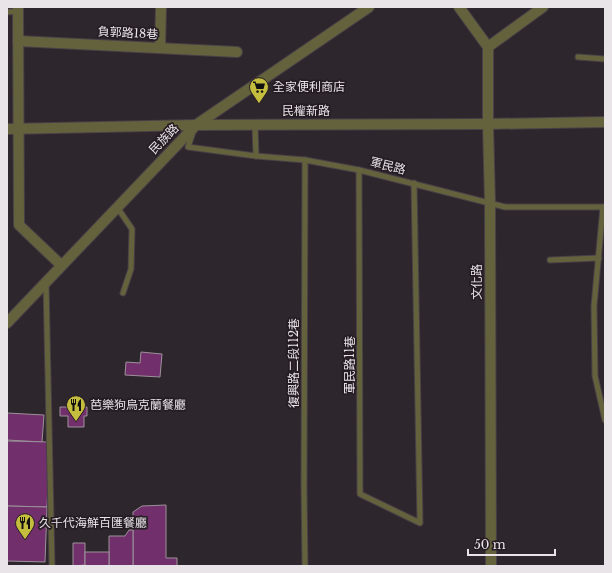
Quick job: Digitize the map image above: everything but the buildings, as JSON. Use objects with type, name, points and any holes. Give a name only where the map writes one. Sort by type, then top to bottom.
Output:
[{"type":"street","points":[[160,48],[162,7]]},
{"type":"street","name":"民族路","points":[[7,323],[196,124],[369,7]]},
{"type":"street","points":[[460,7],[488,47],[542,7]]},
{"type":"street","points":[[19,9],[19,225],[61,265]]},
{"type":"street","name":"負郭路18巷","points":[[18,40],[237,52]]},
{"type":"street","name":"文化路","points":[[488,47],[491,566]]},
{"type":"street","name":"民權新路","points":[[7,129],[196,124],[488,124],[605,122]]},
{"type":"lane","points":[[7,12],[19,9]]},
{"type":"lane","points":[[578,57],[605,59]]},
{"type":"lane","name":"軍民路","points":[[196,124],[188,147],[256,156],[305,160],[359,170],[505,207],[604,207]]},
{"type":"lane","points":[[255,124],[256,156]]},
{"type":"lane","name":"復興路二段112巷","points":[[305,160],[305,566]]},
{"type":"lane","name":"軍民路11巷","points":[[359,170],[360,494],[420,523],[414,183]]},
{"type":"lane","points":[[117,207],[132,229],[131,269],[124,293]]},
{"type":"lane","points":[[604,207],[594,306],[595,376],[605,420]]},
{"type":"lane","points":[[550,260],[599,258]]},
{"type":"lane","points":[[46,282],[52,566]]},
{"type":"place","name":"全家便利商店","points":[[259,104]]},
{"type":"place","name":"芭樂狗烏克蘭餐廳","points":[[76,422]]},
{"type":"place","name":"久千代海鮮百匯餐廳","points":[[25,540]]}]
